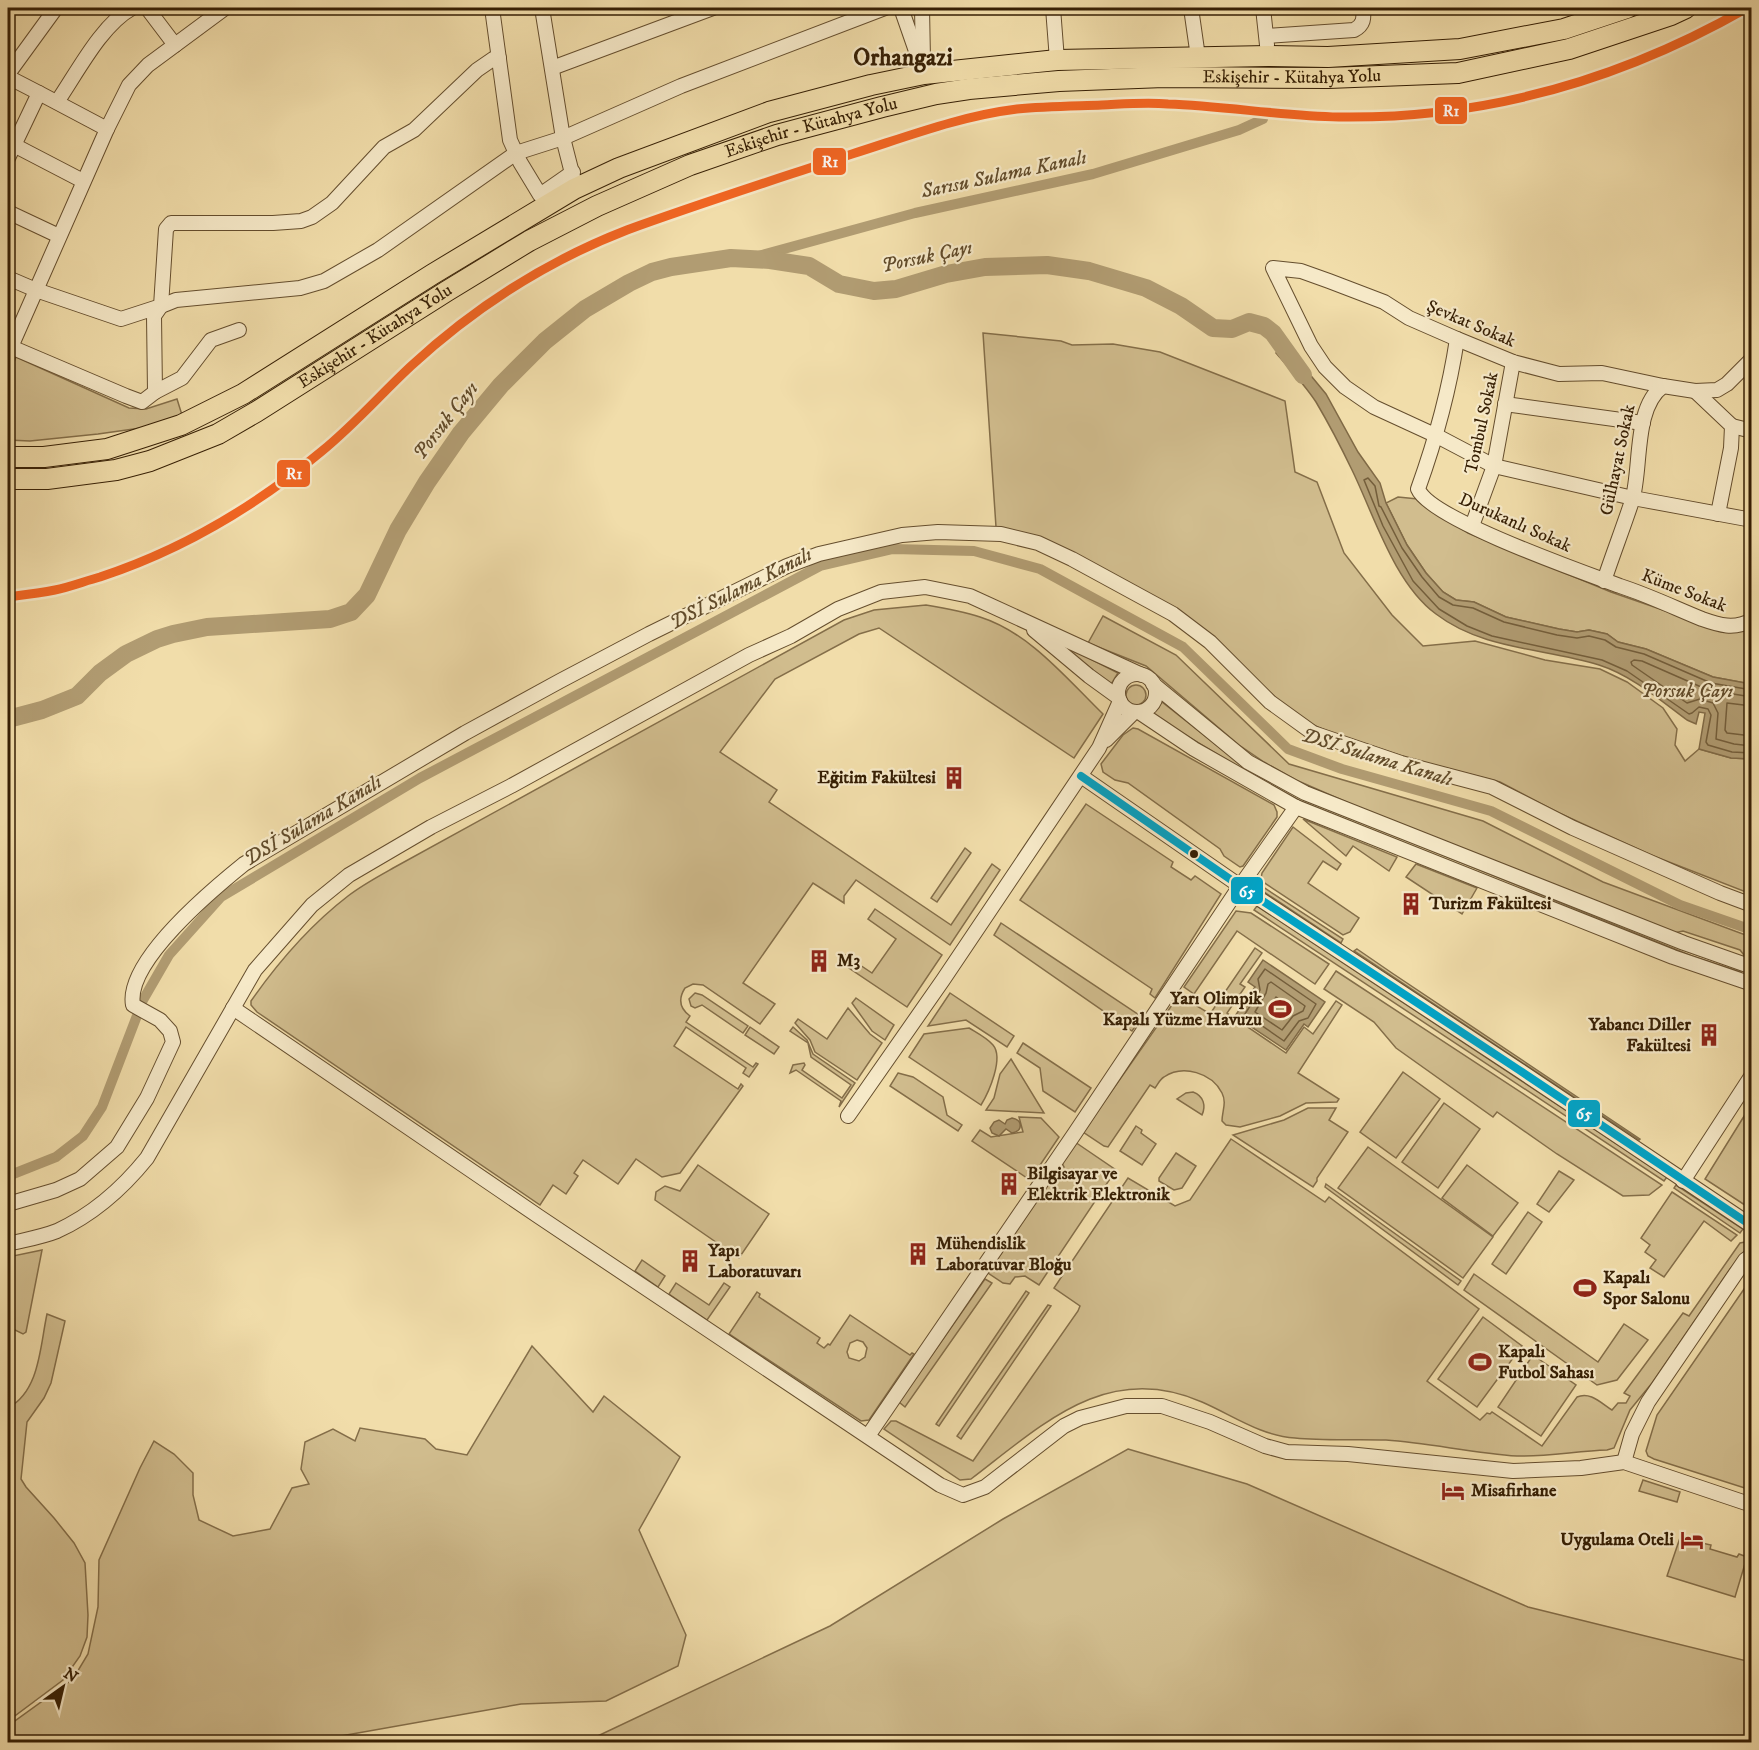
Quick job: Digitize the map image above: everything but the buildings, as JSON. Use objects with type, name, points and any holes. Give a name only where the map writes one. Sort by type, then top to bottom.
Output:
[{"type":"highway","name":"Eskişehir - Kütahya Yolu","points":[[8,457],[44,457],[106,449],[181,425],[243,394],[433,274],[574,181],[619,168],[769,112],[871,85],[924,74],[1057,60],[1328,57],[1460,49],[1564,29],[1627,8]]},
{"type":"highway","name":"Eskişehir - Kütahya Yolu","points":[[8,479],[48,479],[116,470],[150,461],[218,434],[529,241],[690,165],[777,135],[936,94],[969,89],[1059,81],[1164,77],[1328,78],[1458,73],[1569,49],[1686,8]]},
{"type":"highway","points":[[1057,60],[1059,81]]},
{"type":"street","points":[[56,8],[8,76],[106,129]]},
{"type":"street","points":[[57,102],[108,26],[122,13],[132,8]]},
{"type":"street","points":[[147,8],[175,45]]},
{"type":"street","points":[[225,8],[148,65],[129,85],[106,129],[9,349],[142,402],[155,392],[182,378],[211,340],[239,330]]},
{"type":"street","points":[[492,8],[510,140],[540,195],[574,181],[552,68],[547,9]]},
{"type":"street","points":[[552,68],[713,8]]},
{"type":"street","points":[[8,278],[121,319],[177,300],[300,288],[324,281],[388,244],[516,153],[564,138],[681,86],[885,8]]},
{"type":"street","points":[[901,8],[924,74]]},
{"type":"street","points":[[922,8],[924,74]]},
{"type":"street","points":[[1053,8],[1057,60]]},
{"type":"street","points":[[1191,8],[1198,57]]},
{"type":"street","points":[[1263,8],[1268,56]]},
{"type":"street","points":[[1267,36],[1354,30],[1363,21],[1363,8]]},
{"type":"street","points":[[155,392],[154,316],[161,306],[166,229],[171,223],[273,223],[301,221],[312,217],[332,203],[384,147],[414,130],[477,70],[499,58]]},
{"type":"street","points":[[8,158],[11,143],[39,93]]},
{"type":"street","points":[[11,143],[83,181]]},
{"type":"street","points":[[8,212],[59,236]]},
{"type":"street","name":"Şevkat Sokak","points":[[1437,436],[1374,407],[1345,387],[1325,367],[1311,346],[1273,268],[1301,271],[1329,281],[1383,302],[1409,318],[1513,362],[1559,374],[1602,373],[1695,391],[1717,390],[1727,384],[1752,359]]},
{"type":"street","points":[[1457,339],[1453,368],[1437,436],[1494,466],[1633,498],[1752,520]]},
{"type":"street","name":"Tombul Sokak","points":[[1472,526],[1494,466],[1513,362]]},
{"type":"street","name":"Gülhayat Sokak","points":[[1604,581],[1633,498],[1643,423],[1648,403],[1654,392],[1663,386]]},
{"type":"street","points":[[1695,391],[1732,426],[1752,431]]},
{"type":"street","points":[[1505,404],[1643,423]]},
{"type":"street","points":[[1718,514],[1731,447],[1732,426]]},
{"type":"street","name":"Durukanlı Sokak","points":[[1437,436],[1418,489],[1420,496],[1472,526],[1604,581]]},
{"type":"street","points":[[8,1204],[56,1190],[80,1179],[117,1147],[147,1098],[173,1042],[170,1031],[160,1020],[133,1005],[131,995],[137,977],[159,946],[187,914],[216,886],[244,864],[455,739],[649,634],[787,566],[819,554],[902,535],[938,532],[1001,534],[1046,547],[1173,614],[1210,642],[1270,702],[1313,733],[1401,763],[1492,787],[1574,828],[1752,905]]},
{"type":"street","name":"Küme Sokak","points":[[1604,581],[1725,627],[1746,624],[1752,620]]},
{"type":"street","points":[[8,1244],[56,1232],[110,1199],[129,1180],[147,1158],[255,970],[312,905],[349,876],[431,827],[511,786],[749,655],[791,636],[838,609],[881,592],[925,588],[970,596],[1147,679],[1248,762],[1305,793],[1752,968]]},
{"type":"street","points":[[1019,618],[1119,699],[1126,709],[1137,712],[1194,749],[1296,807],[1662,952],[1752,984]]},
{"type":"street","points":[[848,1116],[1099,748],[1119,699],[1119,687],[1132,675],[1147,679],[1156,693],[1154,702],[1148,709],[1137,712],[1099,748]]},
{"type":"street","points":[[1081,776],[1240,886],[1752,1226]]},
{"type":"street","points":[[868,1436],[1240,886],[1296,807]]},
{"type":"street","points":[[233,1008],[940,1485],[963,1495],[985,1487],[1064,1426],[1088,1415],[1126,1406],[1162,1406],[1210,1422],[1265,1446],[1287,1452],[1348,1454],[1513,1471],[1581,1468],[1624,1462],[1752,1505]]},
{"type":"street","points":[[1683,1181],[1752,1075]]},
{"type":"street","points":[[1624,1462],[1632,1434],[1648,1402],[1745,1260],[1752,1255]]},
{"type":"shaded area","points":[[983,333],[1061,341],[1072,345],[1113,344],[1160,352],[1285,401],[1295,472],[1317,482],[1344,553],[1392,615],[1423,646],[1475,641],[1545,660],[1600,669],[1627,682],[1663,708],[1677,729],[1675,745],[1685,761],[1699,749],[1731,758],[1751,759],[1751,894],[1651,855],[1559,813],[1500,782],[1411,759],[1327,731],[1302,720],[1205,632],[1023,534],[996,527]]},
{"type":"shaded area","points":[[16,357],[129,408],[146,409],[177,399],[182,415],[155,426],[30,441],[8,440],[8,377]]},
{"type":"shaded area","points":[[1398,497],[1418,499],[1468,533],[1611,592],[1726,632],[1751,626],[1751,684],[1713,677],[1646,649],[1618,642],[1607,634],[1589,630],[1577,632],[1559,629],[1506,617],[1474,602],[1456,600],[1443,592],[1426,573],[1407,545],[1386,503]]},
{"type":"shaded area","points":[[926,605],[980,617],[1015,634],[1046,658],[1103,714],[1074,758],[879,628],[859,634],[775,679],[720,752],[777,790],[769,802],[951,925],[992,864],[1000,870],[950,945],[856,880],[844,896],[844,903],[813,883],[743,983],[775,1004],[760,1024],[703,985],[693,984],[685,988],[681,1000],[682,1007],[690,1016],[686,1022],[753,1067],[756,1063],[758,1064],[749,1077],[743,1073],[746,1068],[686,1027],[674,1046],[738,1089],[741,1084],[743,1086],[680,1173],[662,1177],[636,1159],[618,1184],[583,1160],[574,1173],[578,1176],[566,1194],[553,1185],[540,1205],[257,1012],[251,1005],[251,1001],[272,972],[295,945],[334,907],[371,881],[844,620],[874,610]]},
{"type":"shaded area","points":[[1103,616],[1176,655],[1289,764],[1483,821],[1603,882],[1751,937],[1751,961],[1740,950],[1683,931],[1674,933],[1367,811],[1296,780],[1239,745],[1146,666],[1088,643]]},
{"type":"shaded area","points":[[1056,641],[1118,673],[1110,686]]},
{"type":"shaded area","points":[[1136,685],[1143,688],[1146,695],[1143,702],[1136,705],[1129,702],[1126,695],[1129,688]]},
{"type":"shaded area","points":[[1162,702],[1243,766],[1302,798],[1692,956],[1741,972],[1740,975],[1691,959],[1300,801],[1152,715]]},
{"type":"shaded area","points":[[1133,728],[1274,805],[1277,817],[1243,866],[1240,867],[1224,856],[1220,849],[1128,783],[1115,780],[1103,772],[1101,764],[1123,735]]},
{"type":"shaded area","points":[[1086,804],[1173,862],[1171,867],[1191,880],[1195,876],[1221,894],[1155,998],[1150,994],[1152,989],[1020,900]]},
{"type":"shaded area","points":[[1303,819],[1397,857],[1389,871],[1353,846],[1346,856]]},
{"type":"shaded area","points":[[1293,827],[1341,864],[1337,870],[1323,861],[1308,883],[1359,918],[1350,932],[1343,935],[1263,882],[1262,873]]},
{"type":"shaded area","points":[[965,848],[971,853],[937,902],[931,898]]},
{"type":"shaded area","points":[[1416,864],[1477,888],[1462,914],[1406,877]]},
{"type":"shaded area","points":[[1258,882],[1343,939],[1341,943],[1261,890]]},
{"type":"shaded area","points":[[1257,906],[1667,1177],[1664,1181],[1254,910]]},
{"type":"shaded area","points":[[875,909],[942,955],[907,1007],[840,962],[845,955],[872,973],[896,939],[868,919]]},
{"type":"shaded area","points":[[1236,911],[1251,913],[1329,964],[1315,984],[1237,931],[1194,994],[1184,987]]},
{"type":"shaded area","points":[[1001,923],[1142,1017],[1132,1031],[994,935]]},
{"type":"shaded area","points":[[1255,948],[1262,953],[1240,984],[1245,987],[1227,1013],[1286,1053],[1304,1027],[1313,1034],[1336,1001],[1342,1005],[1298,1073],[1339,1099],[1337,1102],[1306,1103],[1280,1116],[1240,1127],[1226,1125],[1222,1121],[1223,1097],[1217,1086],[1204,1076],[1180,1071],[1160,1080],[1155,1088],[1150,1085],[1108,1147],[1083,1132],[1179,995],[1210,1014]]},
{"type":"shaded area","points":[[1357,949],[1640,1139],[1354,951]]},
{"type":"shaded area","points":[[1336,971],[1662,1185],[1649,1195],[1623,1196],[1497,1112],[1493,1117],[1396,1048],[1374,1022],[1324,989]]},
{"type":"shaded area","points":[[695,993],[702,995],[748,1026],[743,1033],[702,1005],[695,1008],[691,1006],[689,999]]},
{"type":"shaded area","points":[[950,993],[1014,1036],[1007,1047],[966,1020],[928,1026]]},
{"type":"shaded area","points":[[856,998],[894,1025],[885,1040],[872,1031],[852,1003]]},
{"type":"shaded area","points":[[848,1008],[870,1034],[882,1043],[857,1080],[815,1052],[810,1040],[795,1023],[798,1019],[827,1039]]},
{"type":"shaded area","points":[[750,1027],[779,1047],[774,1054],[745,1035]]},
{"type":"shaded area","points":[[793,1027],[807,1040],[813,1054],[855,1083],[839,1107],[841,1101],[796,1070],[790,1073],[793,1065],[804,1063],[802,1070],[842,1098],[851,1085],[811,1057],[808,1043],[790,1031]]},
{"type":"shaded area","points":[[969,1028],[988,1040],[996,1051],[994,1075],[981,1105],[909,1057],[924,1034]]},
{"type":"shaded area","points":[[1023,1043],[1091,1088],[1075,1112],[1043,1091],[1040,1068],[1017,1053]]},
{"type":"shaded area","points":[[1011,1059],[1044,1113],[986,1110],[994,1098],[1000,1074]]},
{"type":"shaded area","points":[[1403,1072],[1440,1099],[1396,1158],[1360,1132]]},
{"type":"shaded area","points":[[898,1073],[913,1077],[943,1097],[947,1115],[962,1125],[958,1131],[890,1086]]},
{"type":"shaded area","points":[[1193,1092],[1200,1096],[1203,1102],[1202,1115],[1177,1099],[1186,1093]]},
{"type":"shaded area","points":[[1444,1103],[1480,1129],[1438,1188],[1402,1162]]},
{"type":"shaded area","points":[[1751,1105],[1751,1209],[1705,1179]]},
{"type":"shaded area","points":[[1308,1108],[1336,1108],[1329,1120],[1348,1132],[1313,1187],[1233,1135],[1284,1120]]},
{"type":"shaded area","points":[[1019,1117],[1041,1118],[1059,1137],[1030,1180],[972,1141],[980,1130],[991,1137],[1023,1132]]},
{"type":"shaded area","points":[[1136,1126],[1142,1130],[1141,1133],[1156,1144],[1142,1165],[1120,1151]]},
{"type":"shaded area","points":[[1231,1139],[1325,1202],[1329,1197],[1479,1309],[1427,1381],[1480,1420],[1487,1413],[1492,1412],[1542,1446],[1577,1397],[1591,1397],[1612,1410],[1618,1403],[1626,1403],[1630,1396],[1624,1393],[1683,1313],[1689,1316],[1740,1243],[1745,1242],[1751,1246],[1730,1269],[1652,1383],[1630,1410],[1614,1448],[1607,1450],[1517,1456],[1386,1440],[1295,1438],[1259,1429],[1202,1402],[1168,1391],[1136,1389],[1106,1394],[1078,1404],[1024,1438],[971,1479],[960,1480],[884,1429],[891,1421],[896,1421],[973,1461],[1078,1311],[1080,1306],[1054,1288],[1128,1178],[1175,1206],[1190,1200]]},
{"type":"shaded area","points":[[1075,1142],[1116,1170],[1039,1285],[1025,1276],[1015,1277],[1010,1284],[1003,1283],[988,1273],[1059,1168],[1064,1167],[1062,1163]]},
{"type":"shaded area","points":[[1368,1147],[1493,1237],[1463,1278],[1338,1188]]},
{"type":"shaded area","points":[[1176,1153],[1196,1166],[1182,1188],[1174,1190],[1159,1181],[1159,1178]]},
{"type":"shaded area","points":[[698,1165],[769,1214],[739,1258],[655,1200],[656,1192],[665,1186],[680,1191]]},
{"type":"shaded area","points":[[1467,1165],[1518,1203],[1493,1236],[1442,1198]]},
{"type":"shaded area","points":[[1559,1171],[1574,1180],[1549,1212],[1537,1204]]},
{"type":"shaded area","points":[[1326,1184],[1461,1281],[1458,1285],[1325,1187]]},
{"type":"shaded area","points":[[1676,1185],[1743,1229],[1740,1233],[1674,1188]]},
{"type":"shaded area","points":[[1672,1192],[1737,1235],[1731,1241],[1704,1221],[1664,1277],[1650,1268],[1656,1260],[1645,1252],[1650,1245],[1641,1238]]},
{"type":"shaded area","points":[[1528,1212],[1542,1222],[1506,1274],[1492,1264]]},
{"type":"shaded area","points":[[42,1250],[26,1332],[23,1334],[11,1328],[12,1316],[8,1315],[8,1257]]},
{"type":"shaded area","points":[[642,1260],[665,1276],[658,1287],[635,1271]]},
{"type":"shaded area","points":[[1474,1274],[1598,1362],[1624,1324],[1648,1340],[1617,1380],[1597,1385],[1464,1290]]},
{"type":"shaded area","points":[[985,1279],[992,1283],[905,1407],[899,1402]]},
{"type":"shaded area","points":[[1751,1279],[1752,1490],[1654,1459],[1648,1456],[1646,1451],[1657,1415]]},
{"type":"shaded area","points":[[676,1283],[709,1305],[724,1283],[730,1287],[707,1320],[669,1294]]},
{"type":"shaded area","points":[[1026,1291],[1029,1293],[939,1426],[936,1424]]},
{"type":"shaded area","points":[[757,1292],[760,1294],[759,1297],[820,1338],[817,1343],[824,1348],[830,1345],[850,1315],[910,1355],[914,1354],[869,1420],[861,1421],[729,1334]],"holes":[[[857,1340],[863,1342],[867,1348],[865,1357],[859,1361],[849,1358],[847,1352],[850,1343]]]},
{"type":"shaded area","points":[[1048,1305],[1051,1306],[961,1439],[957,1436]]},
{"type":"shaded area","points":[[47,1314],[65,1321],[51,1383],[44,1398],[27,1422],[21,1479],[74,1543],[85,1563],[87,1637],[80,1656],[63,1680],[8,1721],[8,1408],[27,1391],[33,1379]]},
{"type":"shaded area","name":"Kapalı Futbol Sahası","points":[[1483,1317],[1522,1346],[1477,1407],[1438,1379]]},
{"type":"shaded area","points":[[532,1346],[593,1412],[604,1396],[680,1457],[639,1530],[686,1635],[678,1666],[606,1701],[521,1704],[307,1742],[8,1742],[8,1726],[73,1679],[88,1654],[98,1607],[99,1560],[154,1441],[174,1454],[193,1473],[193,1495],[199,1520],[233,1536],[270,1529],[292,1488],[309,1484],[301,1469],[305,1442],[333,1429],[355,1441],[360,1428],[425,1439],[436,1449],[467,1455]]},
{"type":"shaded area","points":[[1533,1355],[1576,1385],[1541,1436],[1498,1407]]},
{"type":"shaded area","points":[[1128,1449],[1247,1484],[1528,1607],[1751,1662],[1751,1742],[585,1742],[830,1626],[1003,1519]]},
{"type":"shaded area","points":[[1643,1480],[1680,1492],[1677,1502],[1639,1491]]},
{"type":"shaded area","points":[[1681,1535],[1685,1536],[1684,1539],[1711,1545],[1710,1549],[1737,1557],[1739,1554],[1747,1557],[1735,1597],[1667,1576]]},
{"type":"water","name":"Porsuk Çayı","points":[[1280,348],[1303,366],[1326,394],[1358,452],[1380,483],[1386,503],[1407,545],[1426,573],[1443,592],[1456,600],[1474,602],[1506,617],[1559,629],[1577,632],[1589,630],[1607,634],[1618,642],[1646,649],[1713,677],[1751,684],[1751,759],[1731,758],[1699,749],[1705,713],[1699,712],[1696,724],[1611,669],[1578,659],[1514,647],[1474,635],[1454,626],[1421,601],[1408,585],[1386,547],[1352,470],[1321,410],[1276,353]]},
{"type":"water","name":"Yarı Olimpik Kapalı Yüzme Havuzu","points":[[1263,960],[1325,1002],[1308,1027],[1304,1024],[1286,1050],[1235,1016],[1255,987],[1248,982]]},
{"type":"water","points":[[1012,1118],[1020,1123],[1020,1128],[1016,1132],[1012,1133],[1006,1129],[999,1136],[992,1133],[990,1128],[994,1122],[999,1120],[1005,1124]]},
{"type":"waterway","name":"Sarısu Sulama Kanalı","points":[[751,258],[915,213],[1093,174],[1239,130],[1263,119]]},
{"type":"waterway","name":"Porsuk Çayı","points":[[8,719],[42,710],[77,696],[100,673],[126,654],[173,634],[207,627],[330,619],[351,612],[367,595],[398,530],[427,482],[461,433],[501,385],[545,341],[585,309],[652,272],[731,258],[770,260],[809,266],[839,284],[874,291],[896,289],[946,274],[985,267],[1047,265],[1089,271],[1146,288],[1181,306],[1213,328],[1232,329],[1249,322],[1264,326],[1273,333],[1303,375]]},
{"type":"waterway","name":"DSİ Sulama Kanalı","points":[[8,1176],[56,1157],[83,1136],[102,1107],[143,1000],[169,955],[221,897],[420,778],[820,566],[893,549],[974,551],[1040,569],[1183,647],[1288,749],[1342,769],[1491,811],[1680,905],[1752,930]]},
{"type":"transit line","name":"R1","points":[[8,597],[55,590],[100,577],[189,540],[244,508],[297,471],[345,431],[435,345],[513,288],[540,271],[597,242],[711,201],[933,128],[1017,109],[1152,103],[1339,117],[1393,116],[1446,111],[1499,102],[1601,75],[1650,56],[1747,8]]},
{"type":"transit line","name":"65","points":[[1081,776],[1240,886],[1752,1226]]},
{"type":"place","name":"Eğitim Fakültesi","points":[[954,778]]},
{"type":"place","name":"Turizm Fakültesi","points":[[1411,904]]},
{"type":"place","name":"M3","points":[[819,961]]},
{"type":"place","name":"Yarı Olimpik Kapalı Yüzme Havuzu","points":[[1280,1009]]},
{"type":"place","name":"Yabancı Diller Fakültesi","points":[[1709,1035]]},
{"type":"place","name":"Bilgisayar ve Elektrik Elektronik","points":[[1009,1184]]},
{"type":"place","name":"Mühendislik Laboratuvar Bloğu","points":[[918,1254]]},
{"type":"place","name":"Yapı Laboratuvarı","points":[[690,1261]]},
{"type":"place","name":"Kapalı Spor Salonu","points":[[1585,1288]]},
{"type":"place","name":"Kapalı Futbol Sahası","points":[[1480,1362]]},
{"type":"place","name":"Misafirhane","points":[[1453,1491]]},
{"type":"place","name":"Uygulama Oteli","points":[[1692,1540]]},
{"type":"district","name":"Orhangazi","points":[[903,58]]}]
